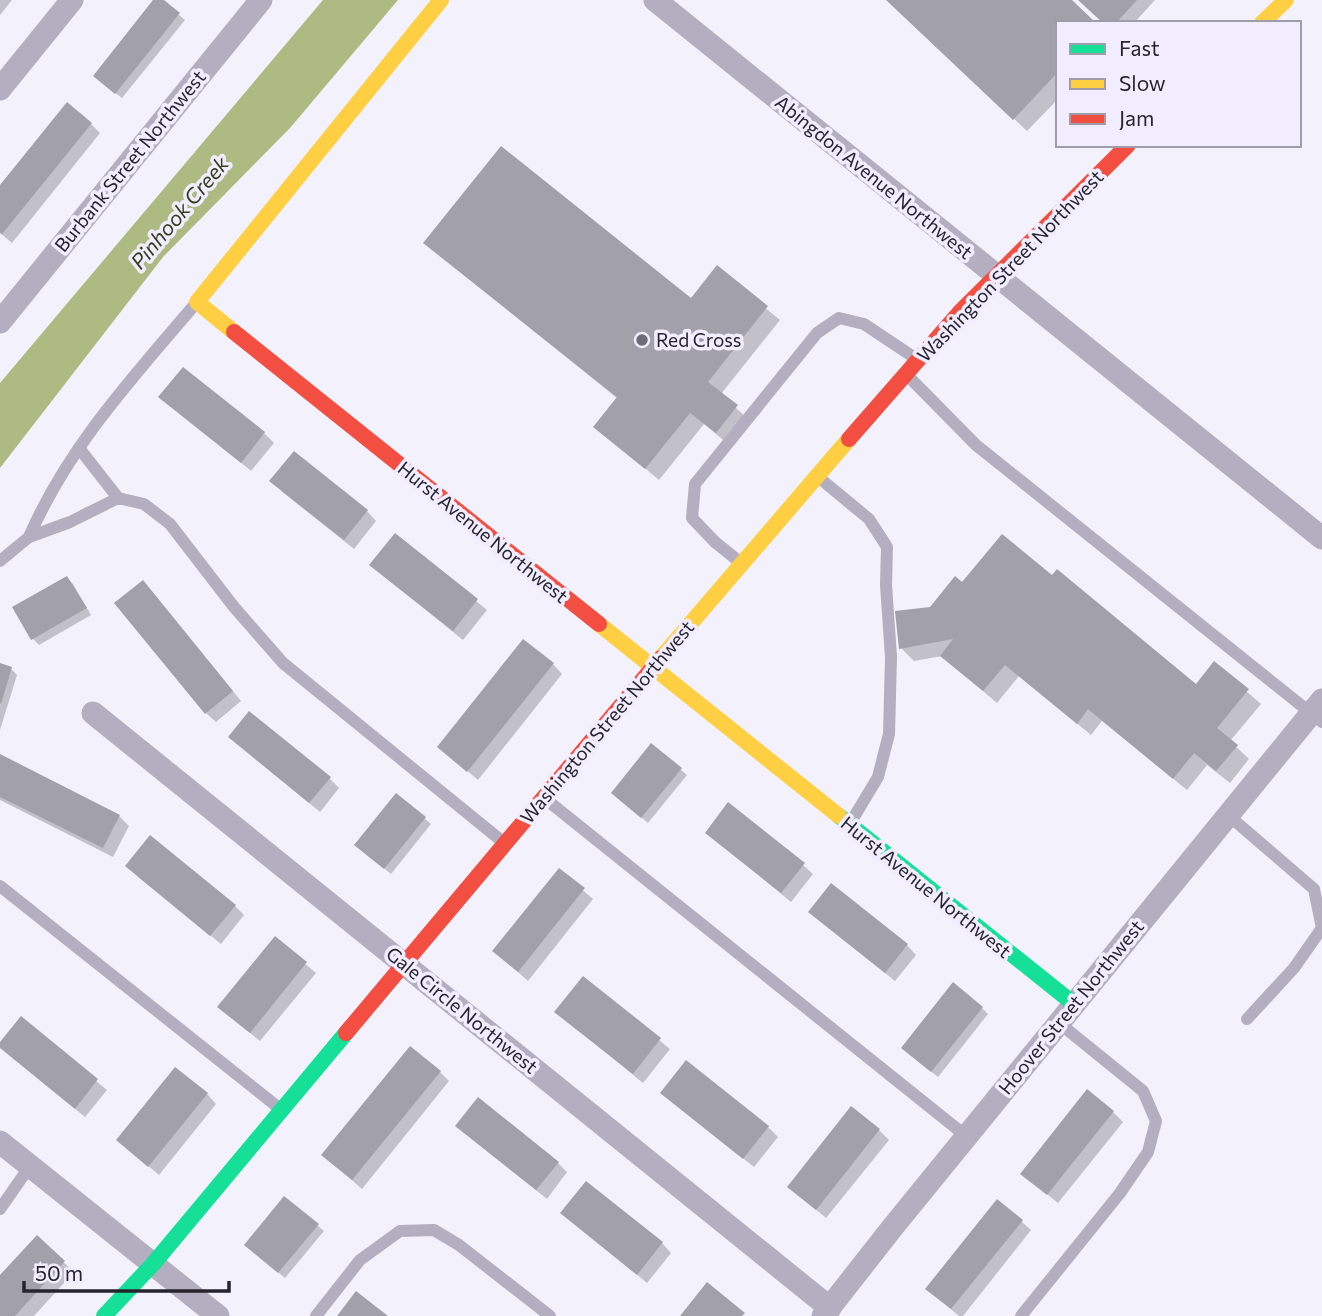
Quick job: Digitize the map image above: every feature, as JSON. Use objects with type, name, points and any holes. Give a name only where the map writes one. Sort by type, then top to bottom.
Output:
[{"type":"main road","points":[[197,302],[441,0]]},
{"type":"main road","points":[[1264,21],[1286,0]]},
{"type":"main road","name":"Washington Street Northwest","points":[[104,1316],[153,1264],[504,843],[906,373],[996,275],[1126,147]]},
{"type":"main road","name":"Hurst Avenue Northwest","points":[[197,302],[1074,1004]]},
{"type":"street","points":[[3,80],[72,0]]},
{"type":"street","name":"Burbank Street Northwest","points":[[0,322],[261,0]]},
{"type":"street","name":"Abingdon Avenue Northwest","points":[[655,0],[1322,538]]},
{"type":"street","name":"Hoover Street Northwest","points":[[826,1312],[1228,815],[1318,711]]},
{"type":"street","name":"Gale Circle Northwest","points":[[93,713],[403,963],[826,1312]]},
{"type":"street","points":[[0,1142],[218,1316]]},
{"type":"lane","points":[[29,537],[44,504],[112,400],[197,302]]},
{"type":"lane","points":[[742,564],[692,518],[695,484],[817,333],[839,318],[864,324],[918,360]]},
{"type":"lane","points":[[906,373],[976,445],[1318,711]]},
{"type":"lane","points":[[79,448],[118,498],[144,504],[170,524],[234,607],[282,663],[504,843]]},
{"type":"lane","points":[[817,475],[869,519],[887,547],[886,585],[891,657],[889,734],[878,777],[849,826]]},
{"type":"lane","points":[[0,561],[29,537],[69,522],[118,498]]},
{"type":"lane","points":[[543,797],[967,1136]]},
{"type":"lane","points":[[1228,815],[1314,889],[1322,929],[1294,968],[1247,1019]]},
{"type":"lane","points":[[0,886],[281,1110]]},
{"type":"lane","points":[[1021,1316],[1121,1193],[1148,1152],[1156,1121],[1143,1091],[1059,1023]]},
{"type":"lane","points":[[0,1209],[30,1166]]},
{"type":"lane","points":[[316,1316],[360,1260],[400,1231],[433,1230],[459,1245],[550,1316]]},
{"type":"water","name":"Pinhook Creek","points":[[323,0],[398,0],[290,128],[163,257],[0,468],[0,383]]},
{"type":"building","points":[[153,0],[164,0],[180,13],[115,94],[93,76]]},
{"type":"building","points":[[886,0],[1072,0],[1094,21],[1056,21],[1056,74],[1013,120]]},
{"type":"building","points":[[1078,0],[1137,0],[1118,21],[1101,21]]},
{"type":"building","points":[[67,102],[92,123],[2,234],[0,233],[0,185]]},
{"type":"building","points":[[501,146],[691,298],[717,265],[768,306],[708,382],[738,405],[716,433],[690,413],[645,469],[593,427],[617,397],[423,243]]},
{"type":"building","points":[[183,367],[265,432],[241,463],[158,397]]},
{"type":"building","points":[[294,451],[368,510],[344,540],[269,481]]},
{"type":"building","points":[[395,533],[478,599],[453,631],[369,565]]},
{"type":"building","points":[[1002,534],[1052,575],[1057,569],[1196,684],[1214,661],[1249,689],[1217,728],[1238,745],[1216,771],[1194,753],[1173,779],[1088,709],[1077,724],[1005,665],[983,691],[940,656],[953,639],[899,649],[895,611],[930,607],[955,576],[962,582]]},
{"type":"building","points":[[67,576],[87,608],[31,640],[12,607]]},
{"type":"building","points":[[143,580],[233,691],[205,714],[114,603]]},
{"type":"building","points":[[523,639],[554,663],[467,772],[437,747]]},
{"type":"building","points":[[0,663],[12,667],[1,704],[0,703]]},
{"type":"building","points":[[249,711],[331,777],[309,803],[228,737]]},
{"type":"building","points":[[651,743],[682,768],[641,818],[611,793]]},
{"type":"building","points":[[0,754],[120,815],[103,848],[0,797]]},
{"type":"building","points":[[396,793],[426,817],[384,869],[354,845]]},
{"type":"building","points":[[728,802],[805,863],[781,893],[705,833]]},
{"type":"building","points":[[150,835],[236,905],[210,936],[125,866]]},
{"type":"building","points":[[559,868],[585,888],[518,972],[492,951]]},
{"type":"building","points":[[831,883],[908,944],[885,973],[808,912]]},
{"type":"building","points":[[275,936],[307,962],[250,1033],[217,1007]]},
{"type":"building","points":[[583,976],[661,1038],[633,1074],[554,1012]]},
{"type":"building","points":[[953,982],[983,1007],[931,1072],[901,1048]]},
{"type":"building","points":[[21,1016],[98,1079],[75,1109],[0,1048],[0,1042]]},
{"type":"building","points":[[410,1046],[441,1071],[352,1180],[321,1155]]},
{"type":"building","points":[[686,1060],[769,1126],[743,1159],[660,1093]]},
{"type":"building","points":[[175,1067],[208,1093],[148,1167],[116,1140]]},
{"type":"building","points":[[1087,1089],[1114,1111],[1047,1195],[1020,1174]]},
{"type":"building","points":[[478,1097],[559,1162],[536,1190],[455,1126]]},
{"type":"building","points":[[851,1106],[880,1129],[816,1210],[787,1187]]},
{"type":"building","points":[[586,1181],[663,1242],[637,1275],[560,1213]]},
{"type":"building","points":[[284,1196],[319,1224],[278,1273],[244,1245]]},
{"type":"building","points":[[997,1199],[1023,1220],[951,1309],[925,1289]]},
{"type":"building","points":[[37,1235],[65,1261],[15,1316],[0,1316],[0,1275]]},
{"type":"building","points":[[707,1282],[745,1313],[742,1316],[680,1316]]},
{"type":"building","points":[[356,1291],[388,1316],[337,1316]]},
{"type":"traffic: fast","points":[[839,816],[1074,1004]]},
{"type":"traffic: fast","points":[[104,1316],[153,1264],[346,1033]]},
{"type":"traffic: slow","points":[[234,332],[197,302],[441,0]]},
{"type":"traffic: slow","points":[[1264,21],[1286,0]]},
{"type":"traffic: slow","points":[[661,658],[849,439]]},
{"type":"traffic: slow","points":[[599,624],[839,816]]},
{"type":"traffic: jam","points":[[849,439],[960,312],[1126,147]]},
{"type":"traffic: jam","points":[[234,332],[599,624]]},
{"type":"traffic: jam","points":[[346,1033],[661,658]]},
{"type":"place","name":"Red Cross","points":[[642,340]]}]
